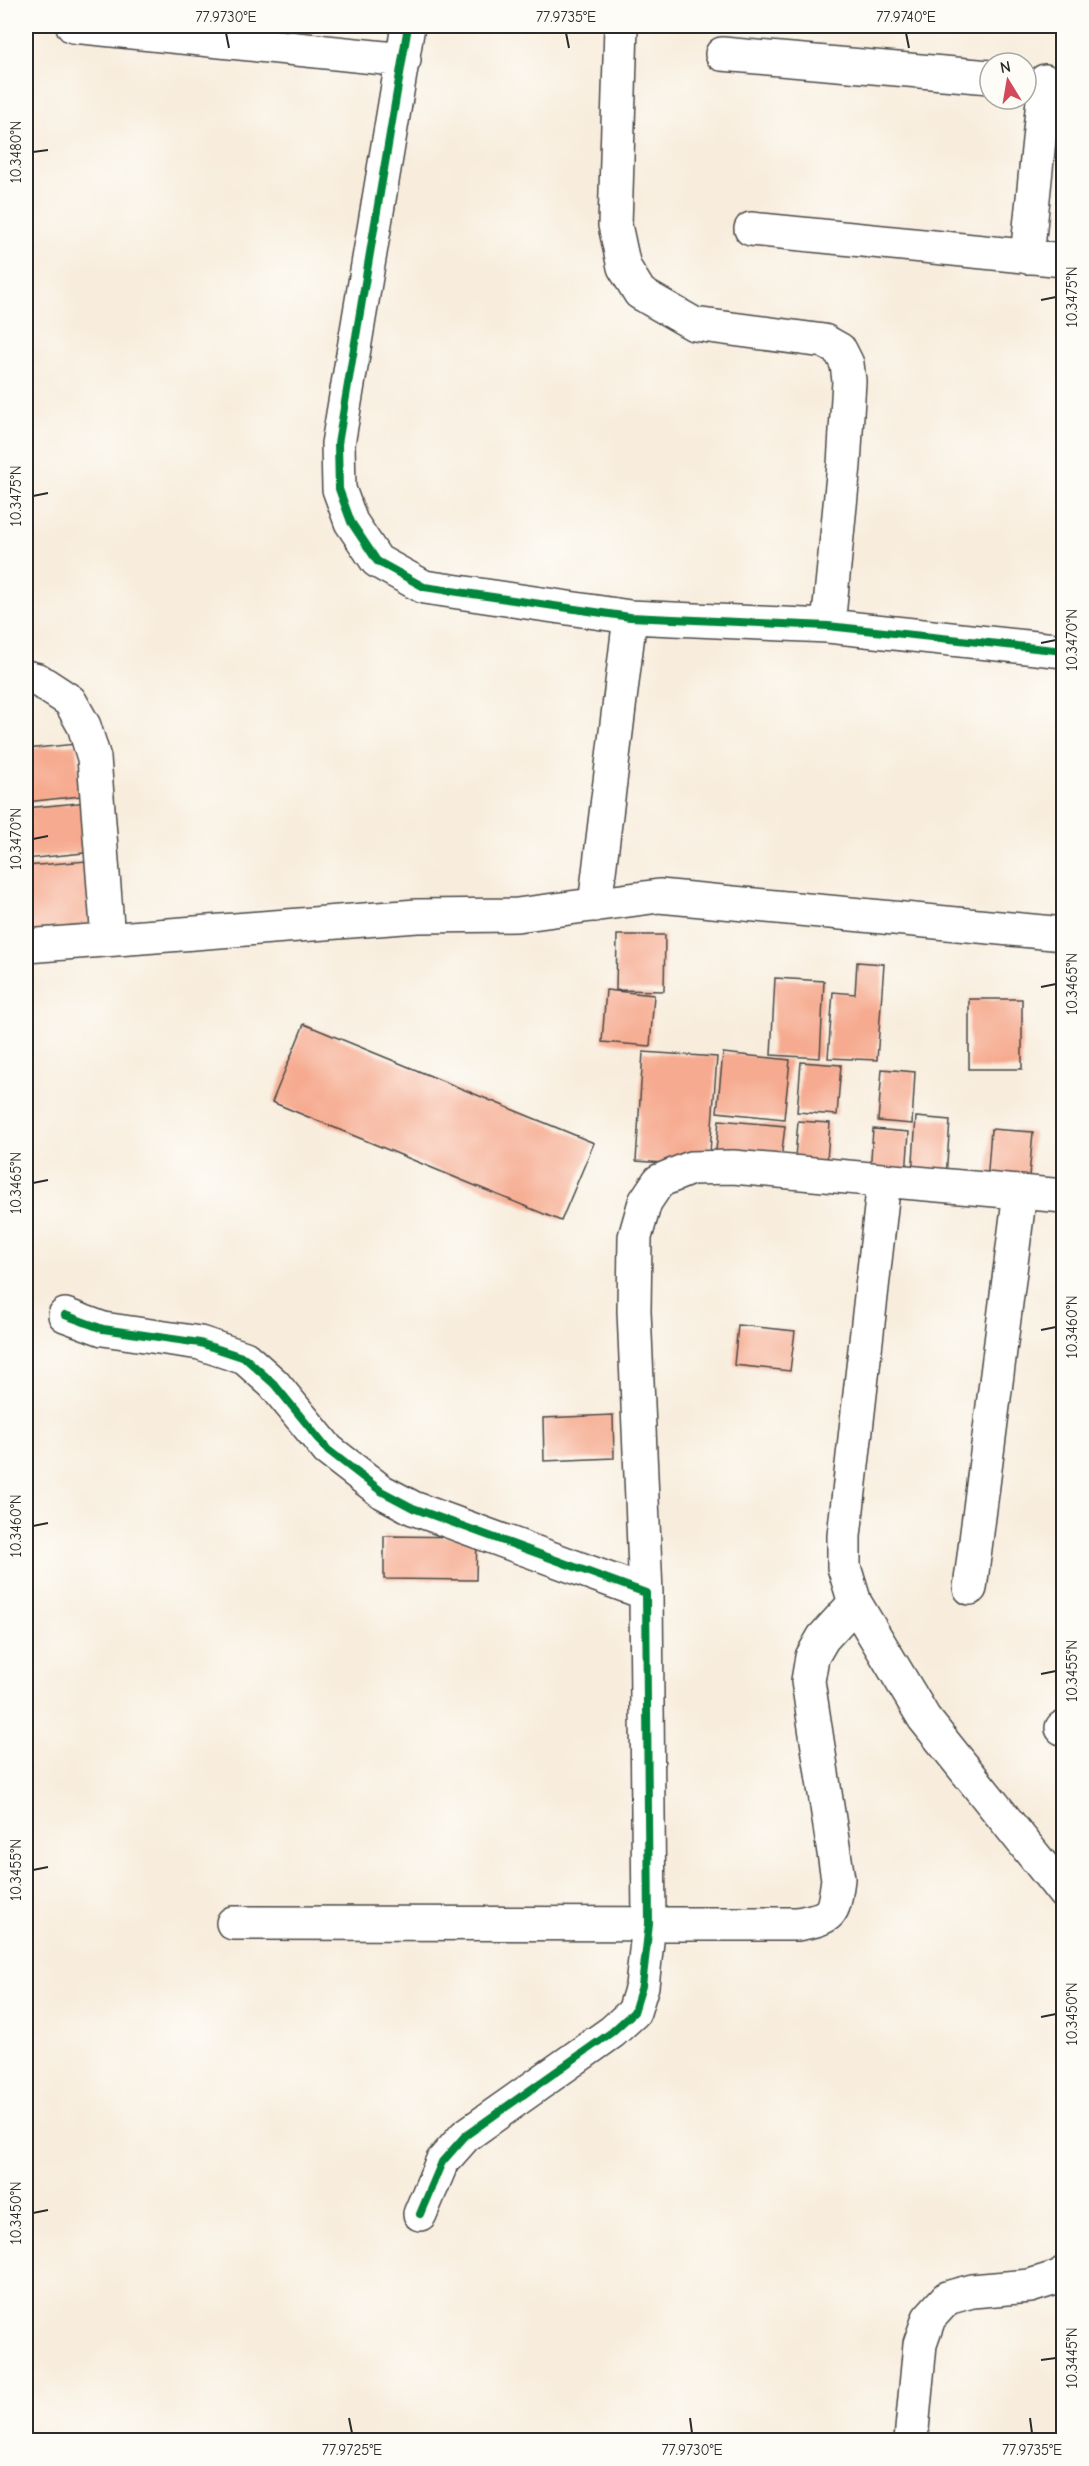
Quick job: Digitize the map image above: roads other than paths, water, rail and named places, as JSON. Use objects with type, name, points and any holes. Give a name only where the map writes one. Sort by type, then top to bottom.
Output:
[{"type":"street","points":[[73,26],[404,60]]},
{"type":"street","points":[[408,26],[338,444],[339,489],[351,522],[377,561],[424,587],[630,617],[828,626],[1064,651]]},
{"type":"street","points":[[621,26],[615,225],[624,267],[640,293],[694,324],[824,341],[840,350],[847,364],[849,381],[844,465],[828,626]]},
{"type":"street","points":[[722,54],[978,76]]},
{"type":"street","points":[[1027,257],[1045,80]]},
{"type":"street","points":[[751,229],[1064,260]]},
{"type":"street","points":[[595,905],[630,617]]},
{"type":"street","points":[[26,677],[38,680],[70,701],[84,726],[94,758],[108,939]]},
{"type":"street","points":[[26,946],[417,916],[517,915],[659,896],[1064,934]]},
{"type":"street","points":[[420,2214],[442,2162],[465,2136],[612,2032],[634,2012],[642,1986],[649,1924],[646,1593],[634,1311],[635,1237],[645,1203],[659,1181],[691,1168],[733,1167],[1064,1196]]},
{"type":"street","points":[[884,1181],[844,1536],[844,1567],[855,1603],[924,1718],[1064,1893]]},
{"type":"street","points":[[970,1588],[1020,1192]]},
{"type":"street","points":[[65,1315],[103,1329],[200,1343],[246,1358],[274,1384],[328,1450],[381,1491],[413,1508],[646,1593]]},
{"type":"street","points":[[233,1923],[797,1924],[822,1919],[834,1908],[838,1879],[808,1681],[812,1657],[823,1638],[855,1603]]},
{"type":"street","points":[[911,2440],[920,2344],[929,2318],[947,2298],[972,2291],[1030,2286],[1062,2276],[1064,2273]]}]
